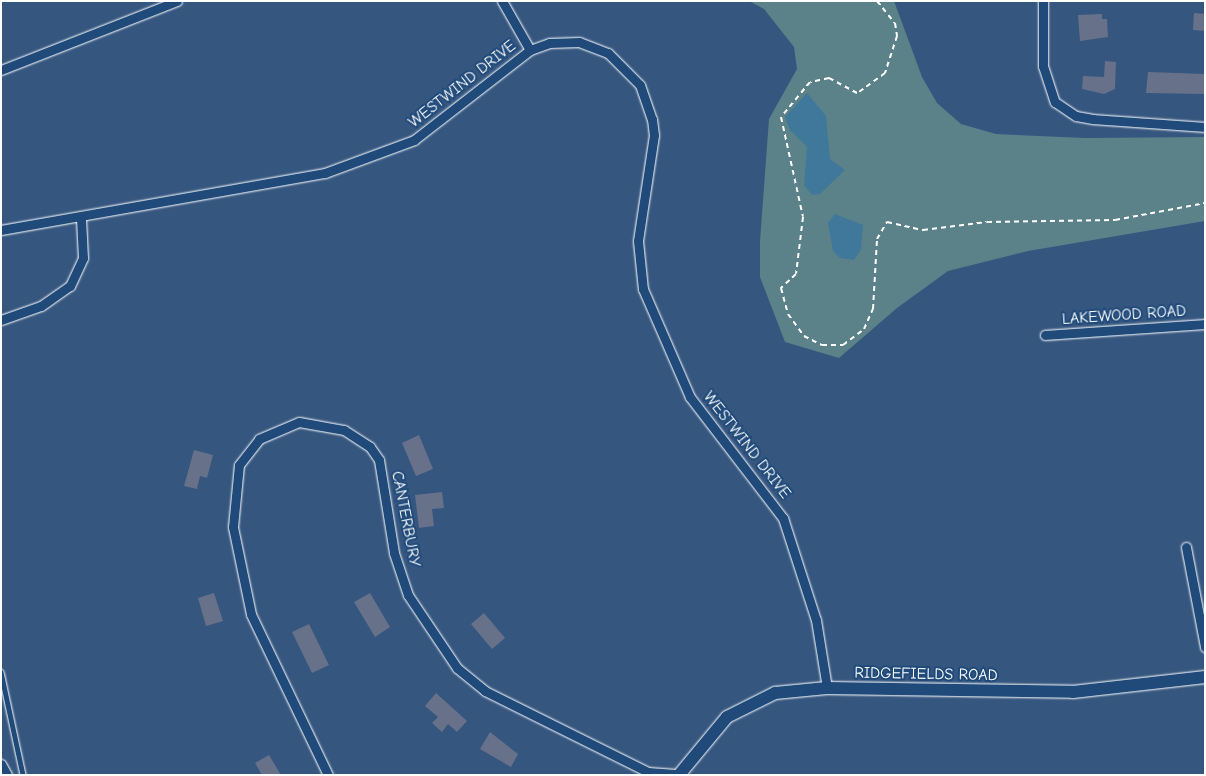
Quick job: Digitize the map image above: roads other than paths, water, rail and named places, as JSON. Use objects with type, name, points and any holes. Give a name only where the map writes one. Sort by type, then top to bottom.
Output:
[{"type":"street","points":[[1,70],[177,1]]},
{"type":"street","points":[[502,1],[530,50]]},
{"type":"street","points":[[1043,1],[1044,72],[1055,102],[1076,116],[1093,119],[1205,127]]},
{"type":"street","name":"WESTWIND DRIVE","points":[[1,230],[80,218],[325,173],[388,151],[435,127],[530,50],[548,43],[579,42],[608,53],[640,85],[654,135],[638,241],[644,288],[690,397],[783,518],[816,620],[826,688]]},
{"type":"street","points":[[1,320],[41,306],[70,286],[84,258],[80,218]]},
{"type":"street","name":"LAKEWOOD ROAD","points":[[1045,335],[1205,324]]},
{"type":"street","name":"CANTERBURY","points":[[328,775],[251,614],[233,526],[239,465],[259,439],[299,422],[344,430],[370,447],[379,460],[394,553],[408,595],[457,668],[485,691],[640,768],[679,774]]},
{"type":"street","points":[[1186,547],[1205,646]]},
{"type":"street","name":"RIDGEFIELDS ROAD","points":[[679,774],[727,717],[745,704],[774,693],[826,688],[1073,692],[1205,677]]},
{"type":"street","points":[[1,764],[7,775]]},
{"type":"lane","points":[[1,672],[23,775]]},
{"type":"water","points":[[807,93],[826,116],[830,159],[845,170],[820,194],[812,195],[804,185],[807,147],[790,130],[785,117]]},
{"type":"water","points":[[835,214],[863,225],[861,250],[854,260],[840,258],[833,251],[828,223]]}]
